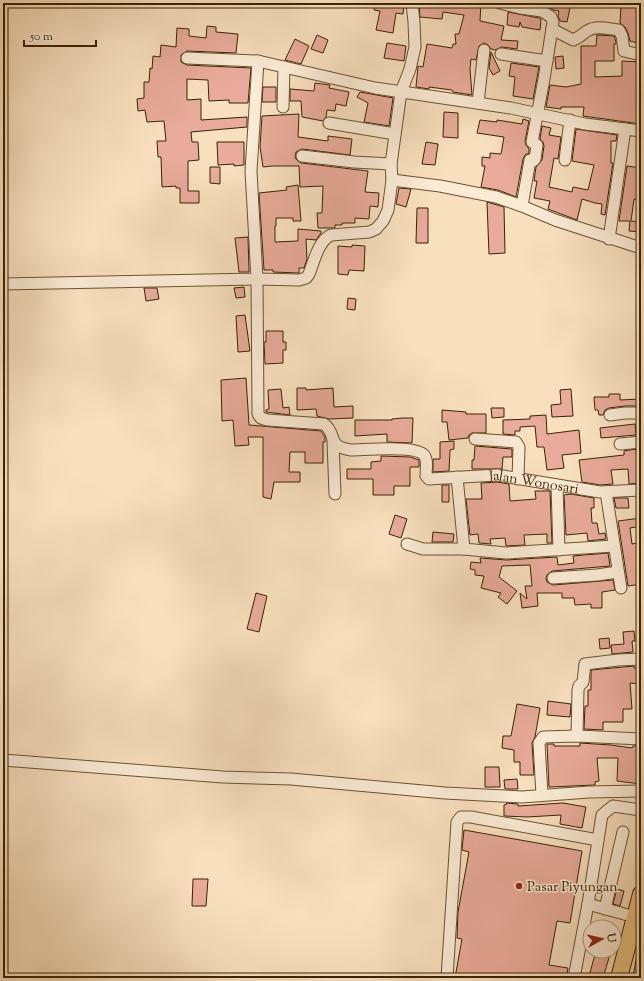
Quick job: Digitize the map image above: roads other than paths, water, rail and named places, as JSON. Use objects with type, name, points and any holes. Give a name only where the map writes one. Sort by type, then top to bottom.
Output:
[{"type":"highway","points":[[619,978],[641,894]]},
{"type":"street","points":[[3,284],[299,280],[306,278],[326,237],[331,235],[369,232],[376,229],[383,221],[388,210],[392,180],[391,164],[401,92],[410,69],[415,47],[412,3]]},
{"type":"street","points":[[500,3],[520,8],[542,10],[551,17],[553,22],[532,142],[537,145],[535,159],[533,161],[530,160],[522,206]]},
{"type":"street","points":[[552,29],[573,40],[589,30],[600,28],[619,30],[622,36],[624,51],[641,55]]},
{"type":"street","points":[[478,103],[484,50]]},
{"type":"street","points":[[501,54],[547,61]]},
{"type":"street","points":[[187,58],[258,61],[376,88],[478,103],[641,131]]},
{"type":"street","points":[[258,61],[251,171],[257,280],[258,414],[261,418],[267,420],[324,424],[329,429],[333,442],[335,494]]},
{"type":"street","points":[[283,108],[284,67]]},
{"type":"street","points":[[565,160],[570,120]]},
{"type":"street","points":[[329,123],[395,134]]},
{"type":"street","points":[[609,238],[625,129]]},
{"type":"street","points":[[302,156],[354,162],[391,164]]},
{"type":"street","points":[[392,180],[440,186],[496,197],[555,220],[641,248]]},
{"type":"street","points":[[610,415],[641,413]]},
{"type":"street","points":[[475,439],[516,442],[519,447],[518,479]]},
{"type":"street","name":"Jalan Wonosari","points":[[333,442],[342,449],[408,449],[419,452],[424,454],[426,459],[427,478],[432,479],[497,476],[600,492],[641,490]]},
{"type":"street","points":[[620,444],[641,442]]},
{"type":"street","points":[[457,477],[464,549]]},
{"type":"street","points":[[557,486],[559,550]]},
{"type":"street","points":[[606,492],[621,588]]},
{"type":"street","points":[[407,544],[423,549],[464,549],[506,554],[614,546]]},
{"type":"street","points":[[553,578],[618,572]]},
{"type":"street","points":[[577,736],[578,690],[579,686],[583,682],[585,664],[641,658]]},
{"type":"street","points":[[542,795],[539,743],[541,739],[546,736],[641,739]]},
{"type":"street","points":[[3,760],[223,777],[291,778],[445,793],[522,797],[589,792],[641,791]]},
{"type":"street","points":[[574,978],[588,904],[602,815],[607,809],[613,806],[641,810]]},
{"type":"street","points":[[447,978],[457,822],[461,817],[472,817],[598,840]]},
{"type":"street","points":[[605,909],[623,832]]},
{"type":"street","points":[[588,904],[635,917]]},
{"type":"place","name":"Pasar Piyungan","points":[[519,886]]}]
